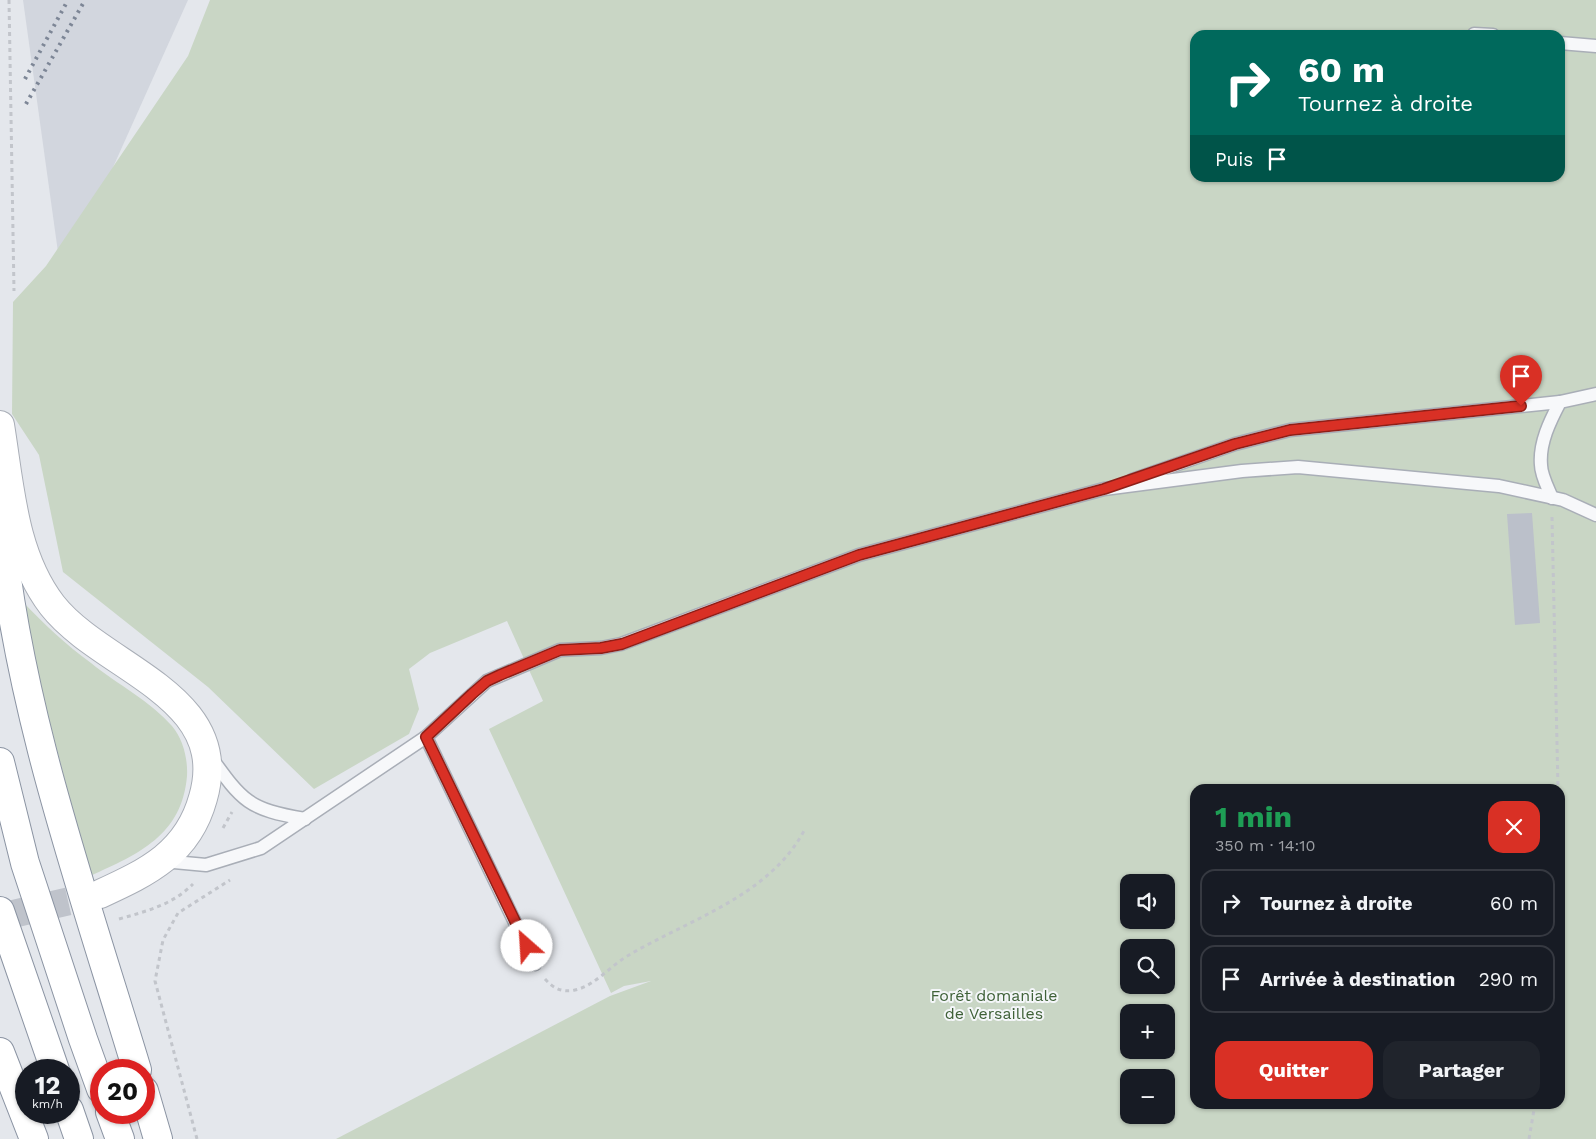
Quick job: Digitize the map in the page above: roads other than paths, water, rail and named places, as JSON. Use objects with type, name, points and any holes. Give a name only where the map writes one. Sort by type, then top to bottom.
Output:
[{"type":"main road","points":[[0,425],[16,525],[37,582],[53,606],[74,627],[166,693],[190,716],[208,754],[206,789],[199,815],[185,839],[162,861],[136,878],[100,894]]},
{"type":"main road","points":[[0,520],[4,563],[23,672],[76,871],[135,1059]]},
{"type":"main road","points":[[0,762],[25,863],[90,1059]]},
{"type":"main road","points":[[0,911],[51,1059]]},
{"type":"main road","points":[[0,1052],[34,1139]]},
{"type":"main road","points":[[74,1124],[79,1139]]},
{"type":"main road","points":[[114,1124],[120,1139]]},
{"type":"main road","points":[[154,1124],[158,1139]]},
{"type":"lane","points":[[1565,43],[1596,46]]},
{"type":"lane","points":[[162,861],[206,865],[261,848],[426,737],[487,681],[543,655],[560,650],[601,648],[622,644],[859,555],[1104,489],[1235,444],[1290,430],[1560,402],[1596,394]]},
{"type":"lane","points":[[1552,498],[1540,466],[1542,447],[1551,419],[1560,402]]},
{"type":"lane","points":[[1104,489],[1242,471],[1298,467],[1499,486],[1563,500],[1596,515]]},
{"type":"lane","points":[[426,737],[535,964]]},
{"type":"lane","points":[[208,754],[236,793],[258,808],[305,818]]},
{"type":"tunnel","points":[[0,917],[100,894]]},
{"type":"railway","points":[[25,79],[68,0]]},
{"type":"railway","points":[[26,104],[85,0]]},
{"type":"park label","name":"Forêt domaniale de Versailles","points":[[994,1004]]}]
